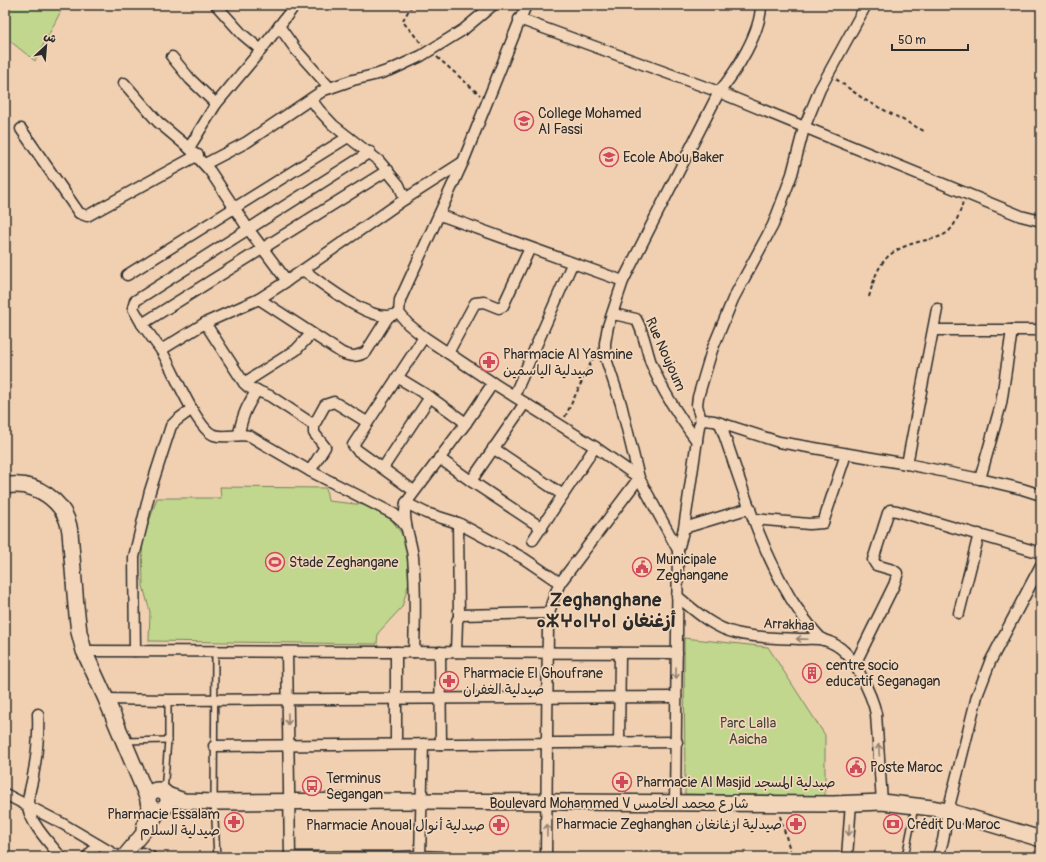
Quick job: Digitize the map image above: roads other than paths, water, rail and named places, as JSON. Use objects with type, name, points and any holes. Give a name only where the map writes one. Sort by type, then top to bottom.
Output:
[{"type":"main road","points":[[5,486],[12,484],[26,485],[42,491],[54,500],[68,520],[78,623],[84,651],[133,760],[159,799]]},
{"type":"main road","name":"Boulevard Mohammed V شارع محمد الخامس","points":[[159,799],[175,805],[191,802],[421,801],[851,804],[882,802],[948,811],[1041,839]]},
{"type":"street","points":[[216,5],[242,34],[261,50]]},
{"type":"street","points":[[189,148],[216,104],[261,50],[295,5]]},
{"type":"street","points":[[526,5],[463,162],[400,300],[399,313],[412,328],[424,337],[493,383],[595,446],[639,478]]},
{"type":"street","points":[[678,550],[639,478],[621,404],[605,352],[608,326],[613,315],[623,281],[719,92],[730,78],[746,52],[757,25],[761,5]]},
{"type":"street","points":[[675,803],[677,742],[676,697],[678,550],[684,528],[698,426],[701,421],[697,405],[698,396],[712,350],[733,299],[776,218],[792,174],[804,128],[828,72],[866,5]]},
{"type":"street","points":[[204,164],[247,142],[330,88],[393,69],[430,51],[463,30],[490,6]]},
{"type":"street","points":[[520,19],[719,92],[1021,216],[1041,221]]},
{"type":"street","points":[[279,26],[296,50],[330,88]]},
{"type":"street","points":[[172,57],[190,79],[216,104]]},
{"type":"street","points":[[124,83],[158,122],[198,155],[234,209],[287,281]]},
{"type":"street","points":[[311,99],[327,119],[348,137],[370,152],[388,170],[405,199]]},
{"type":"street","points":[[22,129],[79,213],[87,216],[198,155]]},
{"type":"street","points":[[127,275],[348,137]]},
{"type":"street","points":[[370,152],[135,301],[133,308],[142,324],[161,350],[192,409],[205,429],[211,434],[222,437],[239,434],[250,436],[310,471],[394,514],[402,520],[406,527]]},
{"type":"street","points":[[161,350],[205,323],[259,299],[405,199],[463,162]]},
{"type":"street","points":[[142,324],[388,170]]},
{"type":"street","points":[[440,215],[572,264],[623,281]]},
{"type":"street","points":[[448,353],[475,303],[484,302],[499,308],[503,306],[530,248]]},
{"type":"street","points":[[514,396],[572,264]]},
{"type":"street","points":[[303,270],[366,311],[388,317],[399,313]]},
{"type":"street","points":[[259,299],[342,353],[355,357],[366,352],[388,317]]},
{"type":"street","points":[[907,464],[937,309]]},
{"type":"street","name":"Rue Noujoum","points":[[613,315],[618,314],[636,319],[641,327],[646,348],[660,381],[686,427],[697,441]]},
{"type":"street","points":[[205,323],[248,387],[270,396],[314,425]]},
{"type":"street","points":[[934,330],[1041,330]]},
{"type":"street","points":[[980,479],[1000,404],[1012,330]]},
{"type":"street","points":[[244,383],[296,350],[311,334]]},
{"type":"street","points":[[414,490],[353,446],[354,442],[424,337]]},
{"type":"street","points":[[397,376],[430,397],[466,423]]},
{"type":"street","points":[[414,652],[415,585],[413,556],[406,527],[406,503],[414,490],[466,423],[493,383]]},
{"type":"street","points":[[239,434],[241,420],[245,409],[257,390]]},
{"type":"street","points":[[383,468],[430,397]]},
{"type":"street","points":[[310,471],[325,446],[315,436],[314,425],[325,405],[331,402],[368,422]]},
{"type":"street","points":[[471,481],[525,403]]},
{"type":"street","points":[[135,651],[134,557],[136,546],[150,491],[171,426],[192,409]]},
{"type":"street","points":[[701,421],[705,420],[720,423],[779,442],[907,464],[980,479],[1041,495]]},
{"type":"street","points":[[720,423],[759,536],[785,589],[802,616],[823,640]]},
{"type":"street","points":[[533,540],[595,446]]},
{"type":"street","points":[[493,448],[563,495]]},
{"type":"street","points":[[754,519],[809,524],[823,523],[846,454]]},
{"type":"street","points":[[439,458],[542,528]]},
{"type":"street","points":[[546,857],[548,803],[549,613],[553,597],[560,583],[639,478]]},
{"type":"street","points":[[406,503],[426,513],[458,523],[523,558],[560,583]]},
{"type":"street","points":[[684,528],[750,508]]},
{"type":"street","points":[[856,664],[888,599],[897,576],[895,571],[876,565],[873,560],[890,510],[979,534],[1041,553]]},
{"type":"street","points":[[456,652],[457,621],[459,616],[458,523]]},
{"type":"street","points":[[959,612],[979,534]]},
{"type":"street","points":[[938,857],[976,696],[984,676],[1041,565]]},
{"type":"street","name":"Arrakhaa","points":[[677,596],[707,620],[717,626],[736,633],[770,638],[823,640],[840,648],[848,654],[856,664],[869,691],[876,714],[882,802]]},
{"type":"street","points":[[459,616],[462,614],[549,613]]},
{"type":"street","points":[[84,651],[677,653]]},
{"type":"street","points":[[287,652],[290,857],[441,857]]},
{"type":"street","points":[[396,652],[396,744]]},
{"type":"street","points":[[440,652],[441,744]]},
{"type":"street","points":[[619,743],[620,653]]},
{"type":"street","points":[[106,699],[215,700],[676,697]]},
{"type":"street","points":[[38,714],[39,730],[37,753],[28,806],[38,829],[61,857]]},
{"type":"street","points":[[214,746],[677,742]]},
{"type":"street","points":[[420,856],[423,744]]},
{"type":"street","points":[[5,794],[63,824],[119,857]]},
{"type":"street","points":[[123,857],[141,853],[141,835],[145,822],[159,799]]},
{"type":"street","points":[[847,857],[851,804]]},
{"type":"street","points":[[88,857],[98,845]]},
{"type":"lane","points":[[215,652],[214,802],[217,857]]},
{"type":"lane","points":[[159,799],[168,740],[168,700]]},
{"type":"lane","points":[[125,741],[168,740]]},
{"type":"lane","points":[[905,857],[916,806]]},
{"type":"place","name":"College Mohamed Al Fassi","points":[[524,121]]},
{"type":"place","name":"Ecole Abou Baker","points":[[609,157]]},
{"type":"place","name":"Pharmacie Al Yasmine صيدلية الياسمين","points":[[489,362]]},
{"type":"place","name":"Stade Zeghangane","points":[[275,562]]},
{"type":"place","name":"Municipale Zeghangane","points":[[642,567]]},
{"type":"place","name":"centre socio educatif Seganagan","points":[[812,673]]},
{"type":"place","name":"Pharmacie El Ghoufrane صيدلية الغفران","points":[[449,681]]},
{"type":"place","name":"Poste Maroc","points":[[856,767]]},
{"type":"place","name":"Pharmacie Al Masjid صيدلية المسجد","points":[[622,782]]},
{"type":"place","name":"Terminus Segangan","points":[[312,786]]},
{"type":"place","name":"Pharmacie Essalam صيدلية السلام","points":[[234,822]]},
{"type":"place","name":"Pharmacie Zeghanghan صيدلية ازغانغان","points":[[796,824]]},
{"type":"place","name":"Crédit Du Maroc","points":[[893,824]]},
{"type":"place","name":"Pharmacie Anoual صيدلية أنوال","points":[[499,825]]},
{"type":"district","name":"Zeghanghane ⴰⵣⵖⴰⵏⵖⴰⵏ أزغنغان","points":[[606,610]]},
{"type":"park label","name":"Parc Lalla Aaicha","points":[[748,732]]}]
